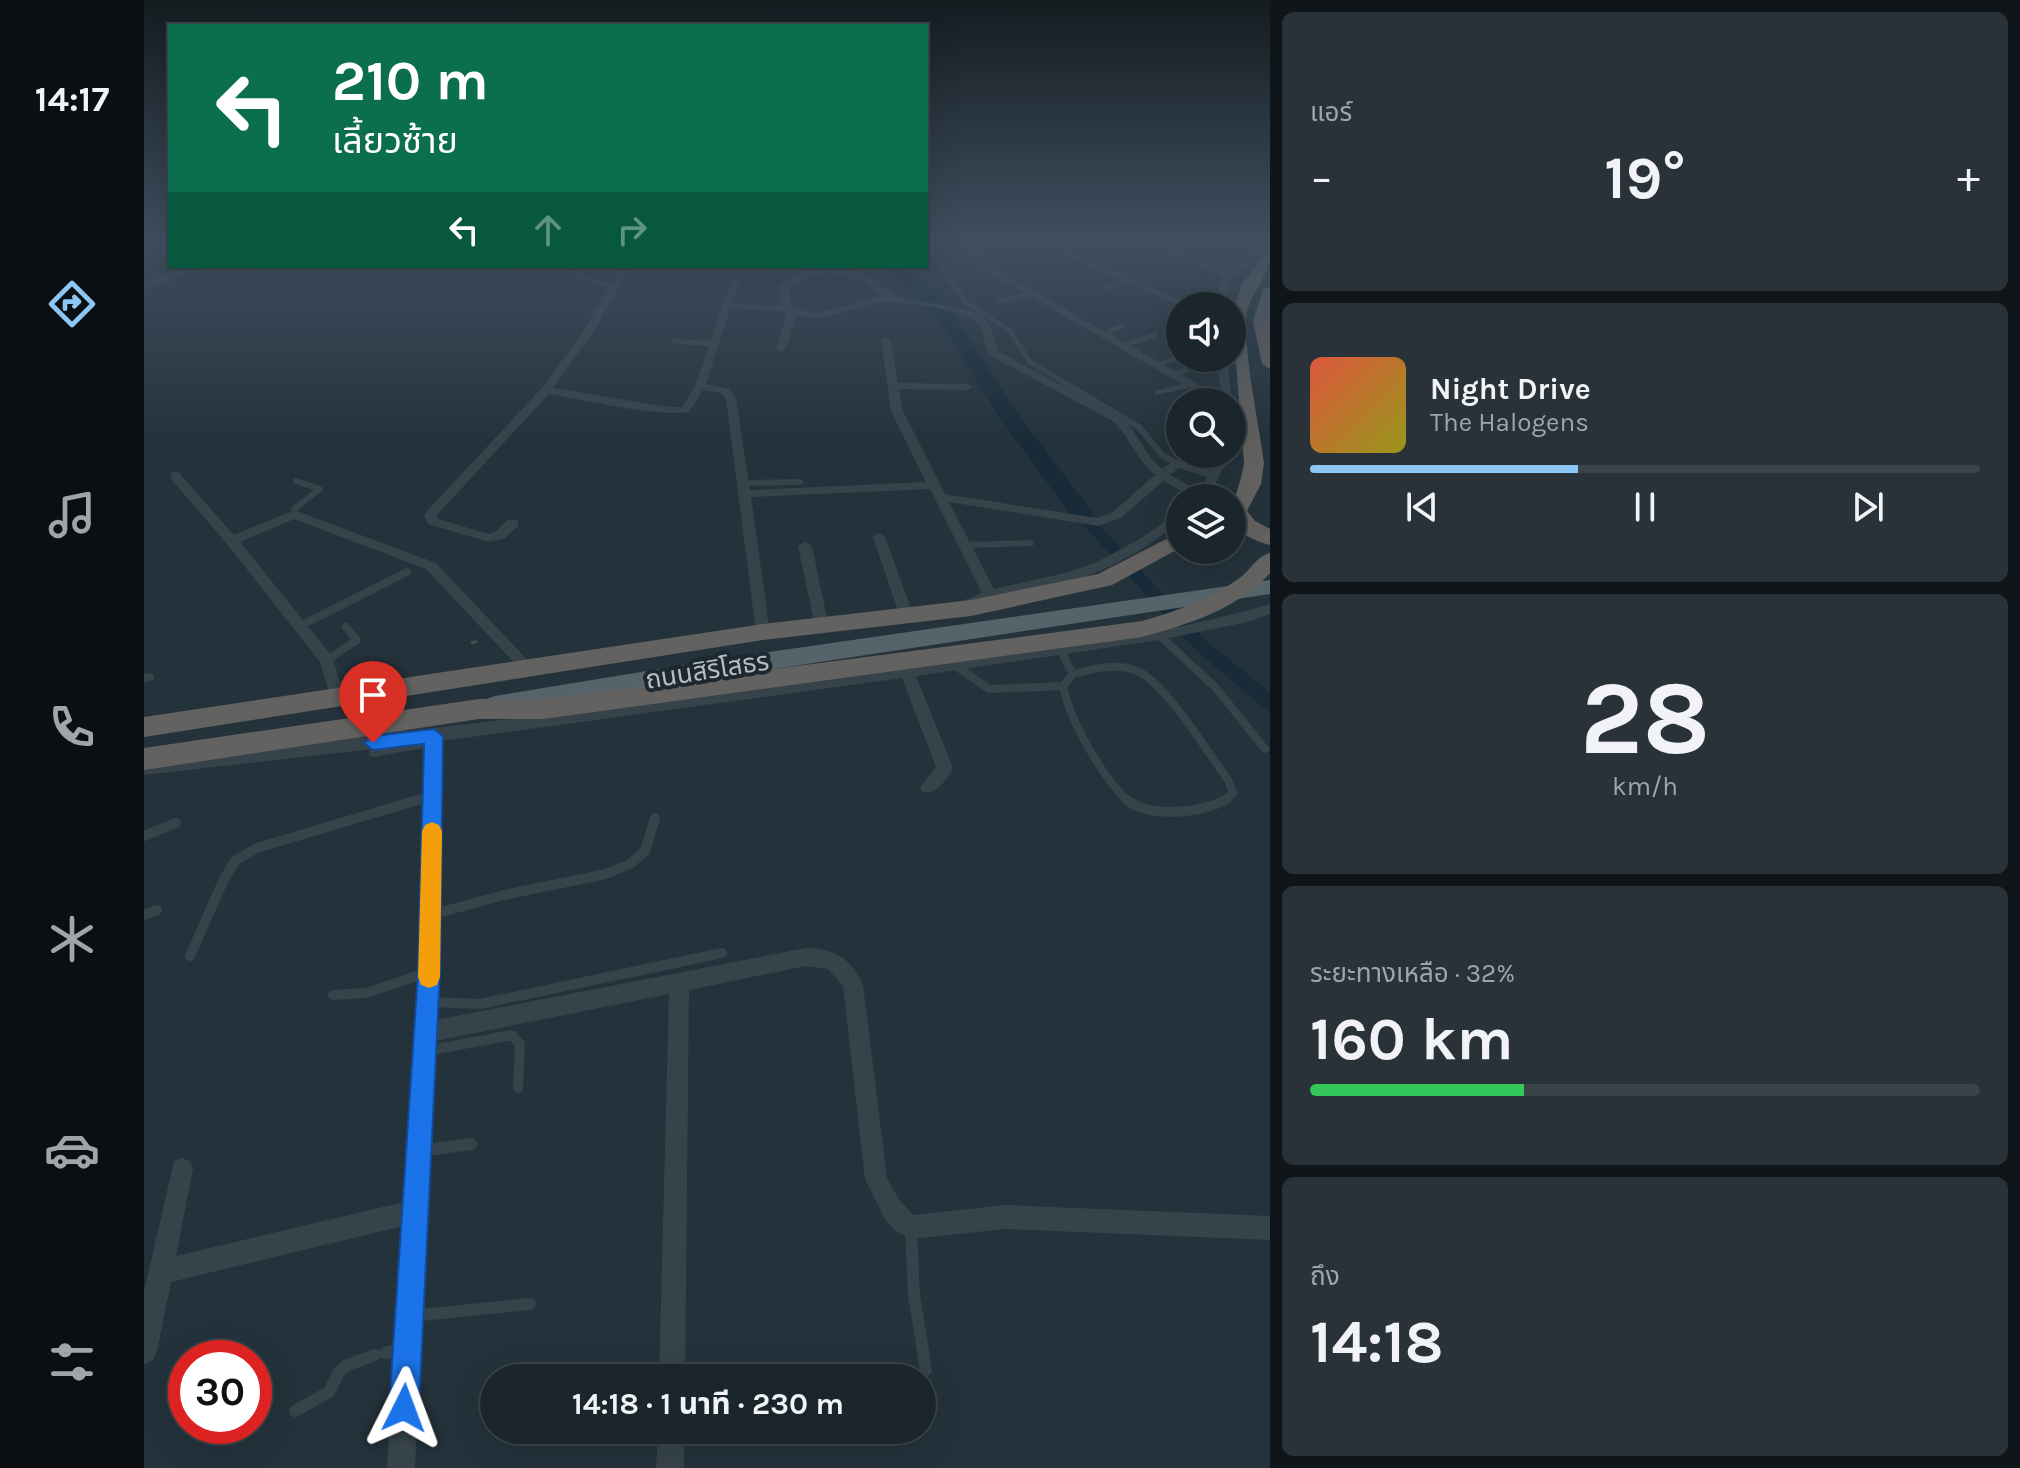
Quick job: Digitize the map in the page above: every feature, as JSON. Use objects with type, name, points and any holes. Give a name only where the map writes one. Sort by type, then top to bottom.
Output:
[{"type":"highway","points":[[1265,307],[1261,321],[1270,364]]},
{"type":"highway","points":[[1244,372],[1254,447],[1251,484],[1237,511],[1248,526],[1270,538]]},
{"type":"highway","points":[[1233,484],[1254,447]]},
{"type":"highway","points":[[970,604],[1104,580],[1166,547]]},
{"type":"highway","points":[[479,709],[543,709],[1142,629],[1185,617],[1215,603],[1250,581],[1270,560]]},
{"type":"highway","name":"ถนนสิริโสธร","points":[[144,727],[763,632],[907,617],[970,604]]},
{"type":"highway","name":"ถนนสิริโสธร","points":[[144,759],[479,709]]},
{"type":"main road","name":"ถนนสิริโสธร","points":[[970,604],[1078,600],[1270,569]]},
{"type":"main road","name":"ถนนสิริโสธร","points":[[479,709],[698,671],[1270,587]]},
{"type":"street","points":[[513,523],[500,535],[489,538],[432,521],[430,515],[546,390],[603,307]]},
{"type":"street","points":[[546,390],[677,412],[689,408],[700,386],[725,307]]},
{"type":"street","points":[[742,307],[790,311],[803,316],[823,316],[854,307]]},
{"type":"street","points":[[785,307],[790,311]]},
{"type":"street","points":[[929,307],[974,315],[983,321],[993,353],[1003,361],[1102,410],[1125,426],[1142,456],[1178,484]]},
{"type":"street","points":[[1054,307],[1198,388]]},
{"type":"street","points":[[781,349],[790,311]]},
{"type":"street","points":[[886,340],[897,411],[964,545],[970,604],[1092,570],[1133,550],[1166,525]]},
{"type":"street","points":[[1159,393],[1191,385]]},
{"type":"street","points":[[700,386],[725,391],[731,398],[763,632]]},
{"type":"street","points":[[893,386],[967,387]]},
{"type":"street","points":[[742,488],[937,491],[1098,522],[1117,515],[1172,468]]},
{"type":"street","points":[[1191,468],[1215,476]]},
{"type":"street","points":[[1209,484],[1219,468]]},
{"type":"street","points":[[175,476],[232,541],[327,660],[337,698]]},
{"type":"street","points":[[232,541],[294,514],[431,566],[528,668]]},
{"type":"street","points":[[879,537],[907,617]]},
{"type":"street","points":[[805,546],[822,627]]},
{"type":"street","points":[[144,768],[434,739],[1159,635],[1248,617],[1270,609]]},
{"type":"street","points":[[907,672],[945,768],[928,787]]},
{"type":"street","points":[[401,1468],[429,972],[434,739]]},
{"type":"street","points":[[425,1042],[667,979],[823,957],[837,962],[847,971],[853,985],[876,1179],[887,1204],[901,1222],[911,1227],[1006,1217],[1270,1228]]},
{"type":"street","points":[[667,979],[672,1364]]},
{"type":"street","points":[[144,1351],[182,1169]]},
{"type":"street","points":[[160,1272],[416,1211]]},
{"type":"street","points":[[670,1468],[671,1444]]},
{"type":"lane","points":[[972,307],[1010,331],[1030,362],[1139,427],[1166,457]]},
{"type":"lane","points":[[1106,337],[1111,330],[1121,326]]},
{"type":"lane","points":[[1122,346],[1155,335]]},
{"type":"lane","points":[[674,341],[713,344]]},
{"type":"lane","points":[[1156,365],[1166,362]]},
{"type":"lane","points":[[1173,375],[1181,372]]},
{"type":"lane","points":[[294,514],[294,509],[320,489],[296,481]]},
{"type":"lane","points":[[742,488],[800,482]]},
{"type":"lane","points":[[964,545],[1031,543]]},
{"type":"lane","points":[[300,626],[407,572]]},
{"type":"lane","points":[[327,660],[357,640],[346,627]]},
{"type":"lane","points":[[1159,635],[1245,717],[1265,749]]},
{"type":"lane","points":[[1060,649],[1073,674]]},
{"type":"lane","points":[[953,665],[989,689],[1063,686],[1073,674],[1110,666],[1143,671],[1155,681],[1183,718],[1228,780],[1233,793],[1225,802],[1181,811],[1143,810],[1127,800],[1115,787],[1066,701],[1063,686]]},
{"type":"lane","points":[[373,753],[434,739]]},
{"type":"lane","points":[[190,956],[224,879],[236,860],[257,848],[433,795]]},
{"type":"lane","points":[[430,915],[508,894],[606,874],[630,864],[645,851],[655,818]]},
{"type":"lane","points":[[144,836],[176,823]]},
{"type":"lane","points":[[144,915],[157,910]]},
{"type":"lane","points":[[427,1002],[480,1004],[667,979],[722,953]]},
{"type":"lane","points":[[333,995],[366,993],[429,972]]},
{"type":"lane","points":[[425,1042],[512,1035],[520,1044],[518,1088]]},
{"type":"lane","points":[[420,1151],[471,1144]]},
{"type":"lane","points":[[911,1227],[913,1281],[925,1364]]},
{"type":"lane","points":[[410,1316],[530,1304]]},
{"type":"lane","points":[[295,1411],[329,1392],[339,1372],[347,1365],[408,1347]]},
{"type":"waterway","points":[[938,307],[957,332],[1007,414],[1081,513]]},
{"type":"waterway","points":[[1081,513],[1197,642],[1270,703]]},
{"type":"slow traffic","points":[[429,977],[432,831]]},
{"type":"route","points":[[373,743],[434,736],[429,972],[404,1408]]}]
